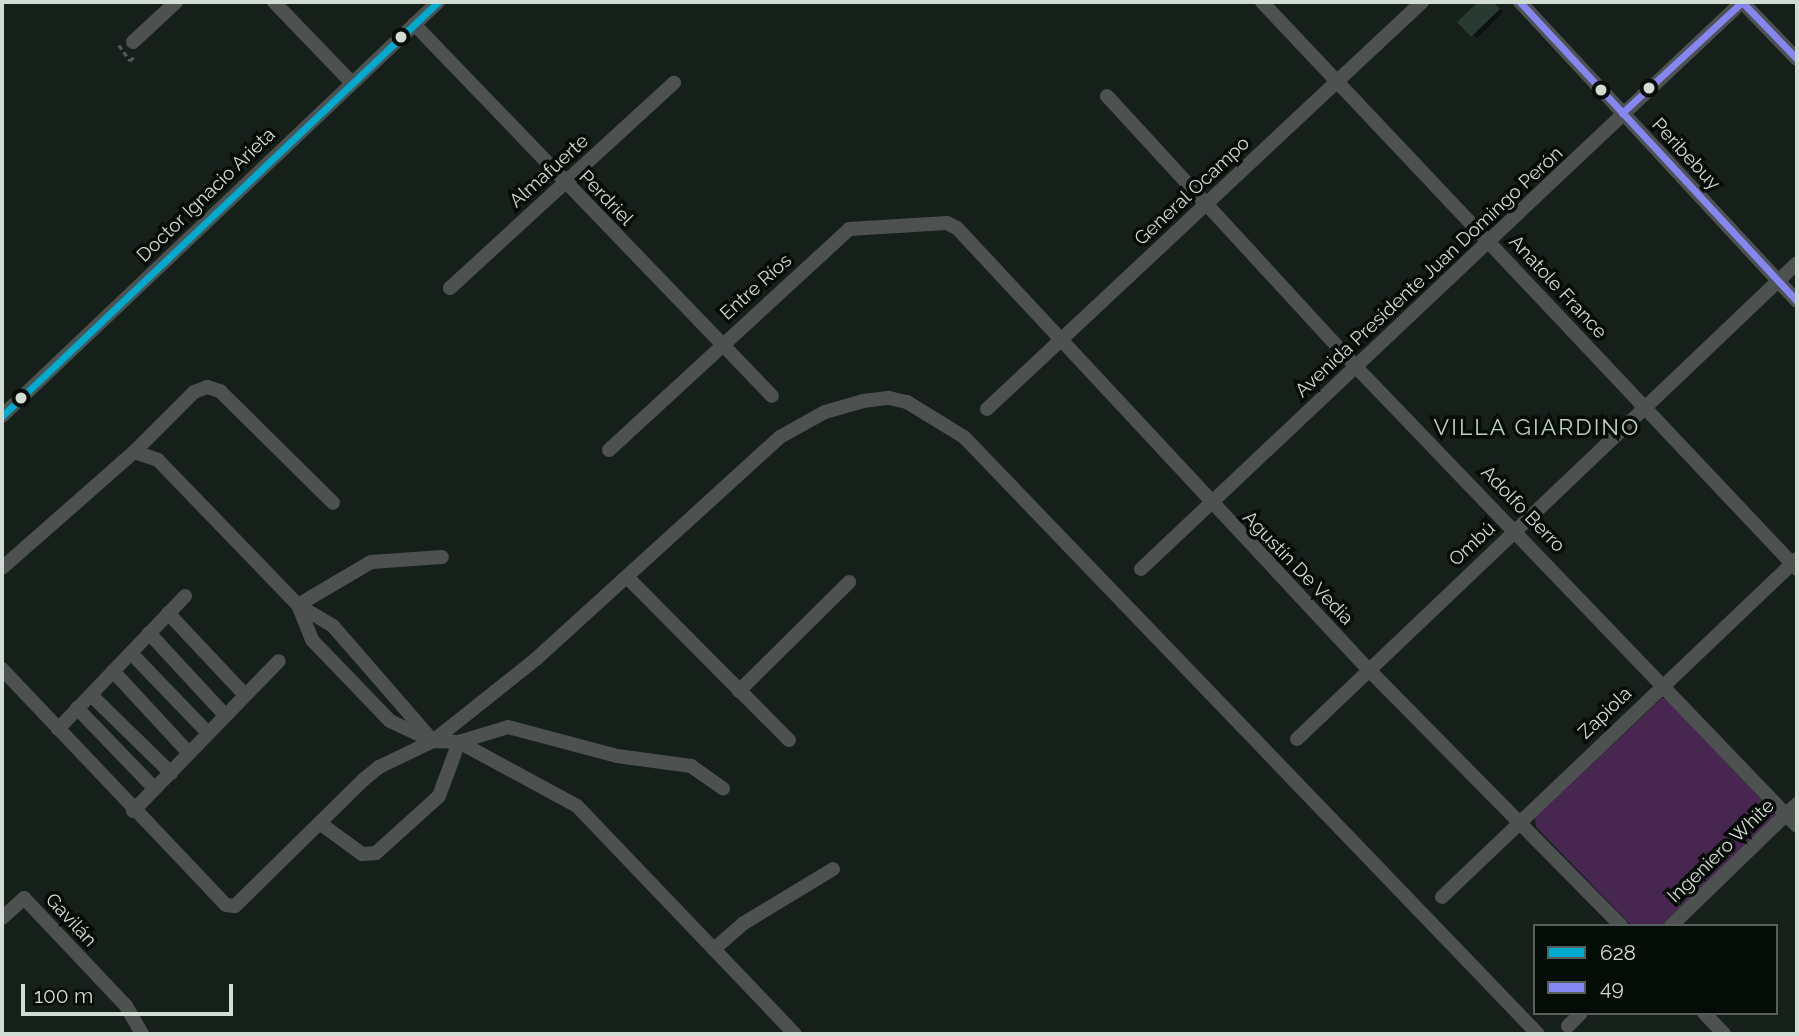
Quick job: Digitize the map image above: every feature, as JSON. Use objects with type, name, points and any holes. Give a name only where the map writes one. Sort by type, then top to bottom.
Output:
[{"type":"street","points":[[132,42],[176,2]]},
{"type":"street","points":[[274,2],[352,83]]},
{"type":"street","name":"Doctor Ignacio Arieta","points":[[2,416],[438,2]]},
{"type":"street","name":"Anatole France","points":[[1262,2],[1643,407],[1796,564]]},
{"type":"street","name":"General Ocampo","points":[[987,409],[1422,2]]},
{"type":"street","name":"Peribebuy","points":[[1520,2],[1797,301]]},
{"type":"street","points":[[1742,2],[1797,59]]},
{"type":"street","name":"Avenida Presidente Juan Domingo Perón","points":[[1141,569],[1491,243],[1622,113],[1742,2]]},
{"type":"street","name":"Perdriel","points":[[414,24],[772,397]]},
{"type":"street","name":"Almafuerte","points":[[450,288],[674,83]]},
{"type":"street","name":"Adolfo Berro","points":[[1107,96],[1205,206],[1357,368],[1664,683],[1792,809],[1797,826]]},
{"type":"street","name":"Entre Ríos","points":[[609,450],[849,229],[931,222],[957,228]]},
{"type":"street","name":"Agustín De Vedia","points":[[957,228],[1210,503],[1368,669],[1619,924]]},
{"type":"street","name":"Ombú","points":[[1297,739],[1797,262]]},
{"type":"street","points":[[2,568],[134,452],[194,392],[207,387],[220,391],[333,503]]},
{"type":"street","points":[[2,669],[133,811],[226,905],[235,906],[379,767],[433,741],[629,579],[780,437],[825,412],[863,401],[889,398],[924,410],[964,437],[1538,1034]]},
{"type":"street","points":[[134,452],[158,460],[298,605],[333,626],[433,741]]},
{"type":"street","points":[[298,605],[371,562],[442,558]]},
{"type":"street","name":"Zapiola","points":[[1442,897],[1664,683],[1796,564]]},
{"type":"street","points":[[629,579],[789,740]]},
{"type":"street","points":[[740,691],[849,582]]},
{"type":"street","points":[[58,729],[184,596]]},
{"type":"street","points":[[298,605],[312,640],[390,721],[433,741],[459,742],[508,727],[527,729],[617,756],[691,766],[723,788]]},
{"type":"street","points":[[168,613],[245,695]]},
{"type":"street","points":[[149,633],[225,715]]},
{"type":"street","points":[[131,653],[208,733]]},
{"type":"street","points":[[133,811],[279,661]]},
{"type":"street","points":[[113,671],[189,753]]},
{"type":"street","points":[[91,695],[171,773]]},
{"type":"street","points":[[78,708],[155,789]]},
{"type":"street","points":[[321,824],[362,853],[376,853],[439,796],[459,742]]},
{"type":"street","points":[[459,742],[577,806],[795,1034]]},
{"type":"street","name":"Ingeniero White","points":[[1673,924],[1792,809]]},
{"type":"street","points":[[714,949],[744,923],[833,869]]},
{"type":"street","name":"Gavilán","points":[[2,918],[24,898],[126,1006],[136,1031]]},
{"type":"street","points":[[1568,1026],[1579,1015]]},
{"type":"street","points":[[1706,1015],[1724,1034]]},
{"type":"shaded area","points":[[1662,698],[1671,699],[1778,816],[1665,924],[1630,924],[1536,827],[1535,818]]},
{"type":"building","points":[[1478,2],[1493,2],[1500,9],[1471,37],[1457,22]]},
{"type":"transit line","name":"628","points":[[2,416],[438,2]]},
{"type":"transit line","name":"49","points":[[1520,2],[1797,301]]},
{"type":"transit line","name":"49","points":[[1742,2],[1797,59]]},
{"type":"transit line","name":"49","points":[[1622,113],[1742,2]]},
{"type":"district","name":"VILLA GIARDINO","points":[[1537,427]]}]
